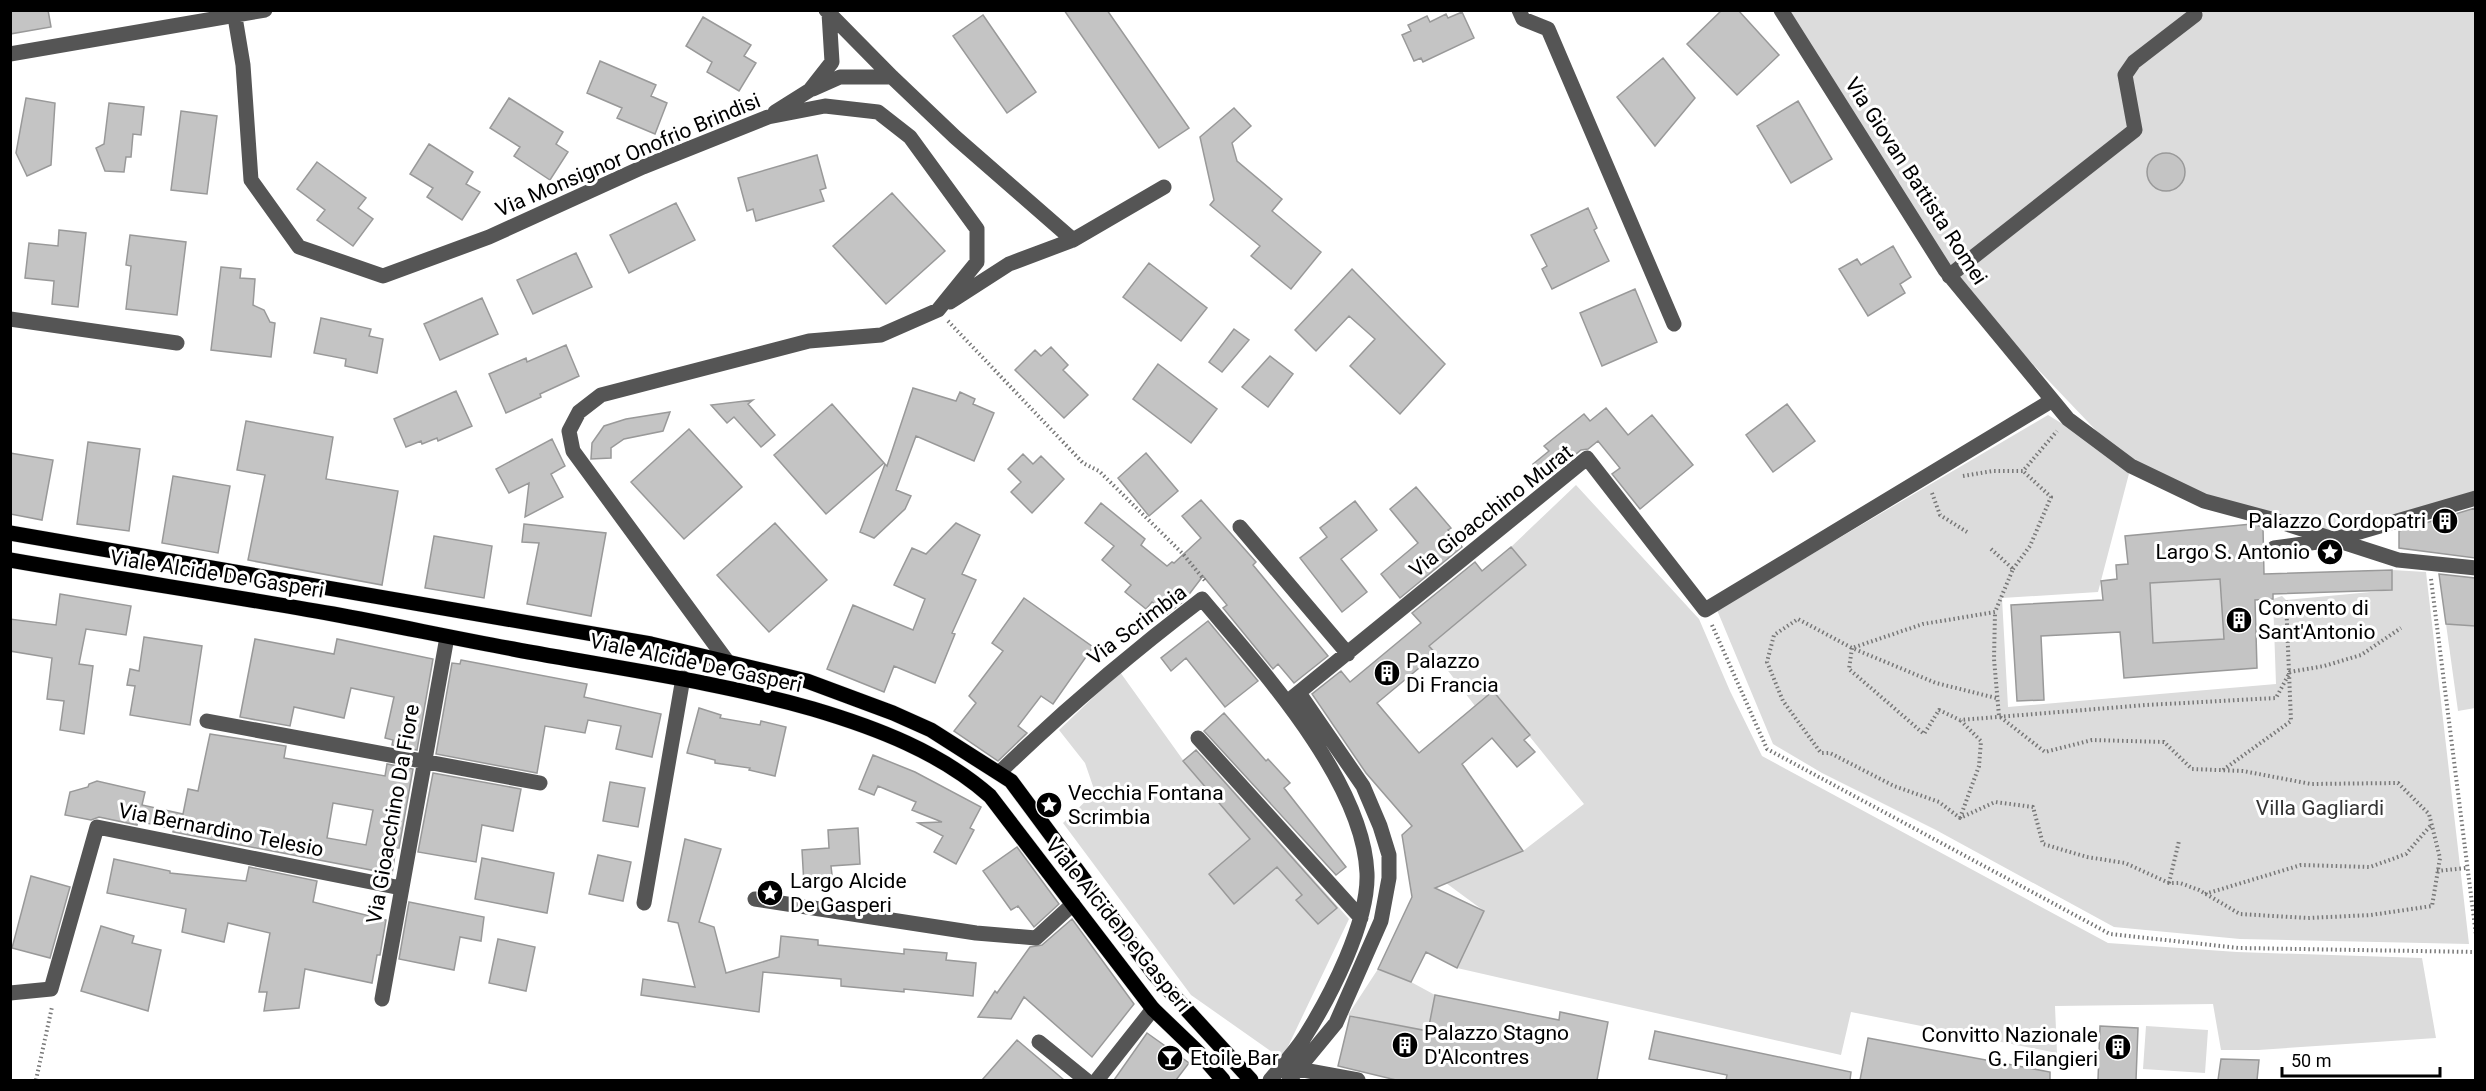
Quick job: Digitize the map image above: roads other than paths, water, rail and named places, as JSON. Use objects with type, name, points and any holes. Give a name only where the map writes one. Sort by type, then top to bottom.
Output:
[{"type":"main road","name":"Viale Alcide De Gasperi","points":[[10,533],[651,644],[807,681],[893,713],[931,730],[1011,781],[1154,974],[1251,1080]]},
{"type":"main road","name":"Viale Alcide De Gasperi","points":[[10,560],[332,614],[447,637],[683,678],[771,697],[848,719],[892,735],[969,778],[990,796],[1153,1008],[1223,1080]]},
{"type":"street","points":[[1520,10],[1523,19],[1548,29],[1674,324]]},
{"type":"street","name":"Via Giovan Battista Romei","points":[[1781,10],[1949,276],[2068,419],[2131,466],[2204,501],[2398,560],[2475,568]]},
{"type":"street","points":[[10,54],[259,12]]},
{"type":"street","points":[[827,12],[892,77],[1073,240]]},
{"type":"street","points":[[810,90],[832,62],[827,12]]},
{"type":"street","points":[[1949,276],[2135,130],[2125,75],[2134,62],[2195,15]]},
{"type":"street","name":"Via Monsignor Onofrio Brindisi","points":[[235,17],[243,65],[251,180],[299,247],[383,276],[489,237],[643,167],[768,117],[825,106],[878,112],[910,137],[977,229],[977,262],[938,310],[881,335],[809,341],[601,395],[579,412],[569,431],[573,451],[727,661]]},
{"type":"street","points":[[768,117],[810,90],[840,77],[892,77]]},
{"type":"street","points":[[938,310],[1009,264],[1073,240],[1164,187]]},
{"type":"street","points":[[10,319],[177,343]]},
{"type":"street","name":"Via Gioacchino Murat","points":[[1293,698],[1587,458],[1705,610],[2051,401]]},
{"type":"street","points":[[2274,548],[2332,540],[2475,498]]},
{"type":"street","points":[[1240,526],[1348,654]]},
{"type":"street","name":"Via Scrimbia","points":[[1000,772],[1055,718],[1107,673],[1202,599],[1293,698]]},
{"type":"street","name":"Via Gioacchino Da Fiore","points":[[382,999],[447,637]]},
{"type":"street","points":[[644,903],[683,678]]},
{"type":"street","points":[[1270,1080],[1304,1039],[1340,972],[1361,918],[1367,874],[1360,833],[1293,698]]},
{"type":"street","points":[[1293,698],[1363,786],[1380,826],[1389,855],[1389,878],[1382,921],[1336,1023],[1293,1075]]},
{"type":"street","points":[[207,721],[540,783]]},
{"type":"street","points":[[1198,738],[1361,918]]},
{"type":"street","name":"Via Bernardino Telesio","points":[[10,993],[51,989],[97,827],[401,888]]},
{"type":"street","points":[[755,899],[976,933],[1036,938],[1073,904]]},
{"type":"street","points":[[1097,1080],[1153,1008]]},
{"type":"street","points":[[1039,1042],[1086,1080]]},
{"type":"street","points":[[1293,1075],[1358,1080]]},
{"type":"place","name":"Palazzo Cordopatri","points":[[2445,521]]},
{"type":"place","name":"Largo S. Antonio","points":[[2330,552]]},
{"type":"place","name":"Convento di Sant'Antonio","points":[[2239,620]]},
{"type":"place","name":"Palazzo Di Francia","points":[[1387,673]]},
{"type":"place","name":"Vecchia Fontana Scrimbia","points":[[1049,805]]},
{"type":"place","name":"Largo Alcide De Gasperi","points":[[770,893]]},
{"type":"place","name":"Palazzo Stagno D'Alcontres","points":[[1405,1045]]},
{"type":"place","name":"Convitto Nazionale G. Filangieri","points":[[2118,1047]]},
{"type":"place","name":"Etoile Bar","points":[[1170,1058]]},
{"type":"park label","name":"Villa Gagliardi","points":[[2320,808]]}]
